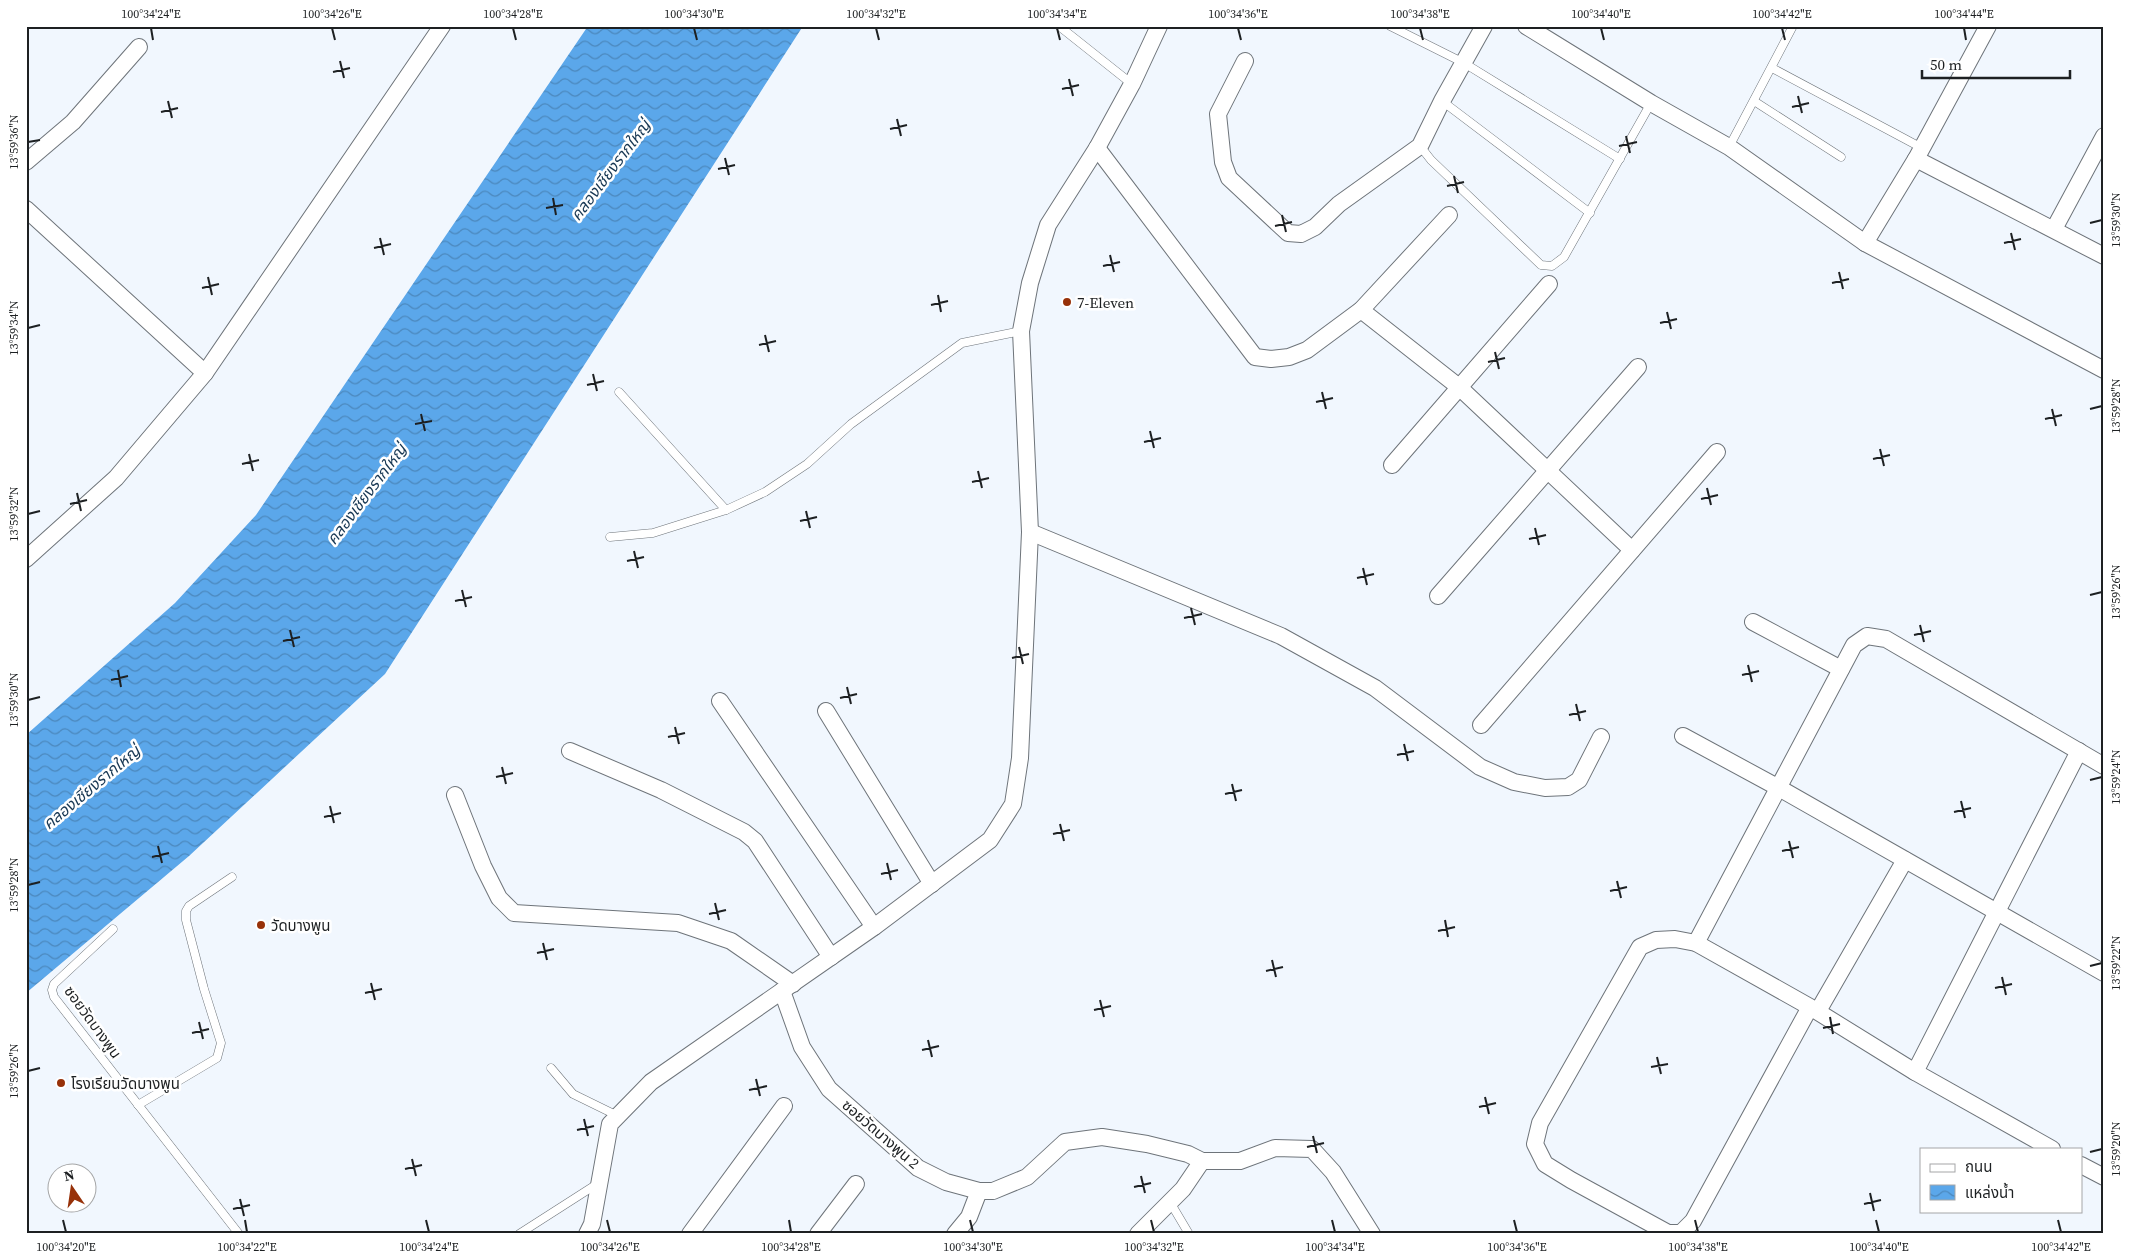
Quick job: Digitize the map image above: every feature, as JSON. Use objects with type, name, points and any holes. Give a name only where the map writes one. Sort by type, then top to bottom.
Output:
[{"type":"street","points":[[26,559],[116,478],[204,374],[442,26]]},
{"type":"street","points":[[587,1234],[592,1224],[610,1124],[651,1082],[874,927],[990,840],[1013,804],[1020,758],[1030,532],[1021,331],[1030,283],[1048,225],[1097,148],[1132,84],[1159,26]]},
{"type":"street","points":[[1245,62],[1218,114],[1223,162],[1229,178],[1288,233],[1301,234],[1315,227],[1339,204],[1420,146],[1442,101],[1484,26]]},
{"type":"street","points":[[1526,26],[1651,103],[1729,147],[1865,243],[2104,370]]},
{"type":"street","points":[[1865,243],[1919,154],[1988,26]]},
{"type":"street","points":[[26,162],[73,122],[139,47]]},
{"type":"street","points":[[2054,229],[2104,136]]},
{"type":"street","points":[[1097,148],[1255,357],[1271,359],[1289,358],[1306,350],[1361,310],[1449,215]]},
{"type":"street","points":[[1919,154],[2104,256]]},
{"type":"street","points":[[26,209],[204,374]]},
{"type":"street","points":[[1392,465],[1549,284]]},
{"type":"street","points":[[1361,310],[1459,387],[1632,550]]},
{"type":"street","points":[[1438,596],[1638,367]]},
{"type":"street","points":[[1481,725],[1717,452]]},
{"type":"street","points":[[1030,532],[1281,636],[1375,688],[1480,767],[1514,782],[1544,788],[1568,787],[1579,780],[1601,738]]},
{"type":"street","points":[[1753,622],[1841,670]]},
{"type":"street","points":[[1696,943],[1854,645],[1867,636],[1886,639],[2104,766]]},
{"type":"street","points":[[720,701],[874,927]]},
{"type":"street","points":[[826,711],[932,884]]},
{"type":"street","points":[[1682,736],[1779,788],[2104,973]]},
{"type":"street","points":[[570,751],[661,790],[744,832],[756,842],[831,957]]},
{"type":"street","points":[[1915,1072],[2079,751]]},
{"type":"street","points":[[454,795],[483,866],[499,898],[514,913],[678,923],[731,941],[788,988]]},
{"type":"street","points":[[1905,860],[1814,1009],[1693,1221],[1681,1233],[1668,1232],[1545,1164],[1535,1144],[1540,1123],[1640,948],[1656,940],[1674,939],[1696,943],[1814,1009],[1915,1072],[2050,1148]]},
{"type":"street","name":"ซอยวัดบางพูน 2","points":[[788,988],[802,1047],[829,1089],[918,1168],[946,1182],[979,1191],[993,1191],[1027,1176],[1065,1142],[1102,1137],[1147,1144],[1188,1154],[1202,1161],[1240,1161],[1275,1148],[1312,1149],[1334,1172],[1372,1234]]},
{"type":"street","points":[[690,1234],[784,1106]]},
{"type":"street","points":[[1138,1234],[1184,1188],[1202,1161]]},
{"type":"street","points":[[2082,1166],[2104,1178]]},
{"type":"street","points":[[818,1234],[856,1184]]},
{"type":"street","points":[[955,1234],[969,1217],[979,1191]]},
{"type":"lane","points":[[1059,26],[1132,84]]},
{"type":"lane","points":[[1390,26],[1464,62],[1620,159]]},
{"type":"lane","points":[[1729,147],[1793,26]]},
{"type":"lane","points":[[1772,68],[1919,154]]},
{"type":"lane","points":[[1442,101],[1590,213]]},
{"type":"lane","points":[[1754,101],[1841,157]]},
{"type":"lane","points":[[1420,146],[1431,160],[1541,265],[1552,266],[1564,257],[1651,103]]},
{"type":"lane","points":[[610,537],[654,532],[726,510],[765,492],[807,464],[851,424],[962,342],[1021,331]]},
{"type":"lane","points":[[619,392],[726,510]]},
{"type":"lane","points":[[138,1105],[217,1058],[221,1043],[204,988],[186,920],[186,912],[189,906],[232,877]]},
{"type":"lane","name":"ซอยวัดบางพูน","points":[[113,929],[54,984],[52,990],[54,997],[239,1234]]},
{"type":"lane","points":[[551,1068],[573,1094],[618,1116]]},
{"type":"lane","points":[[519,1234],[600,1182]]},
{"type":"lane","points":[[1170,1202],[1189,1234]]},
{"type":"water","name":"คลองเชียงรากใหญ่","points":[[588,26],[803,26],[385,674],[189,856],[26,993],[26,735],[175,603],[256,515]]},
{"type":"place","name":"7-Eleven","points":[[1067,302]]},
{"type":"place","name":"วัดบางพูน","points":[[261,925]]},
{"type":"place","name":"โรงเรียนวัดบางพูน","points":[[61,1083]]}]
